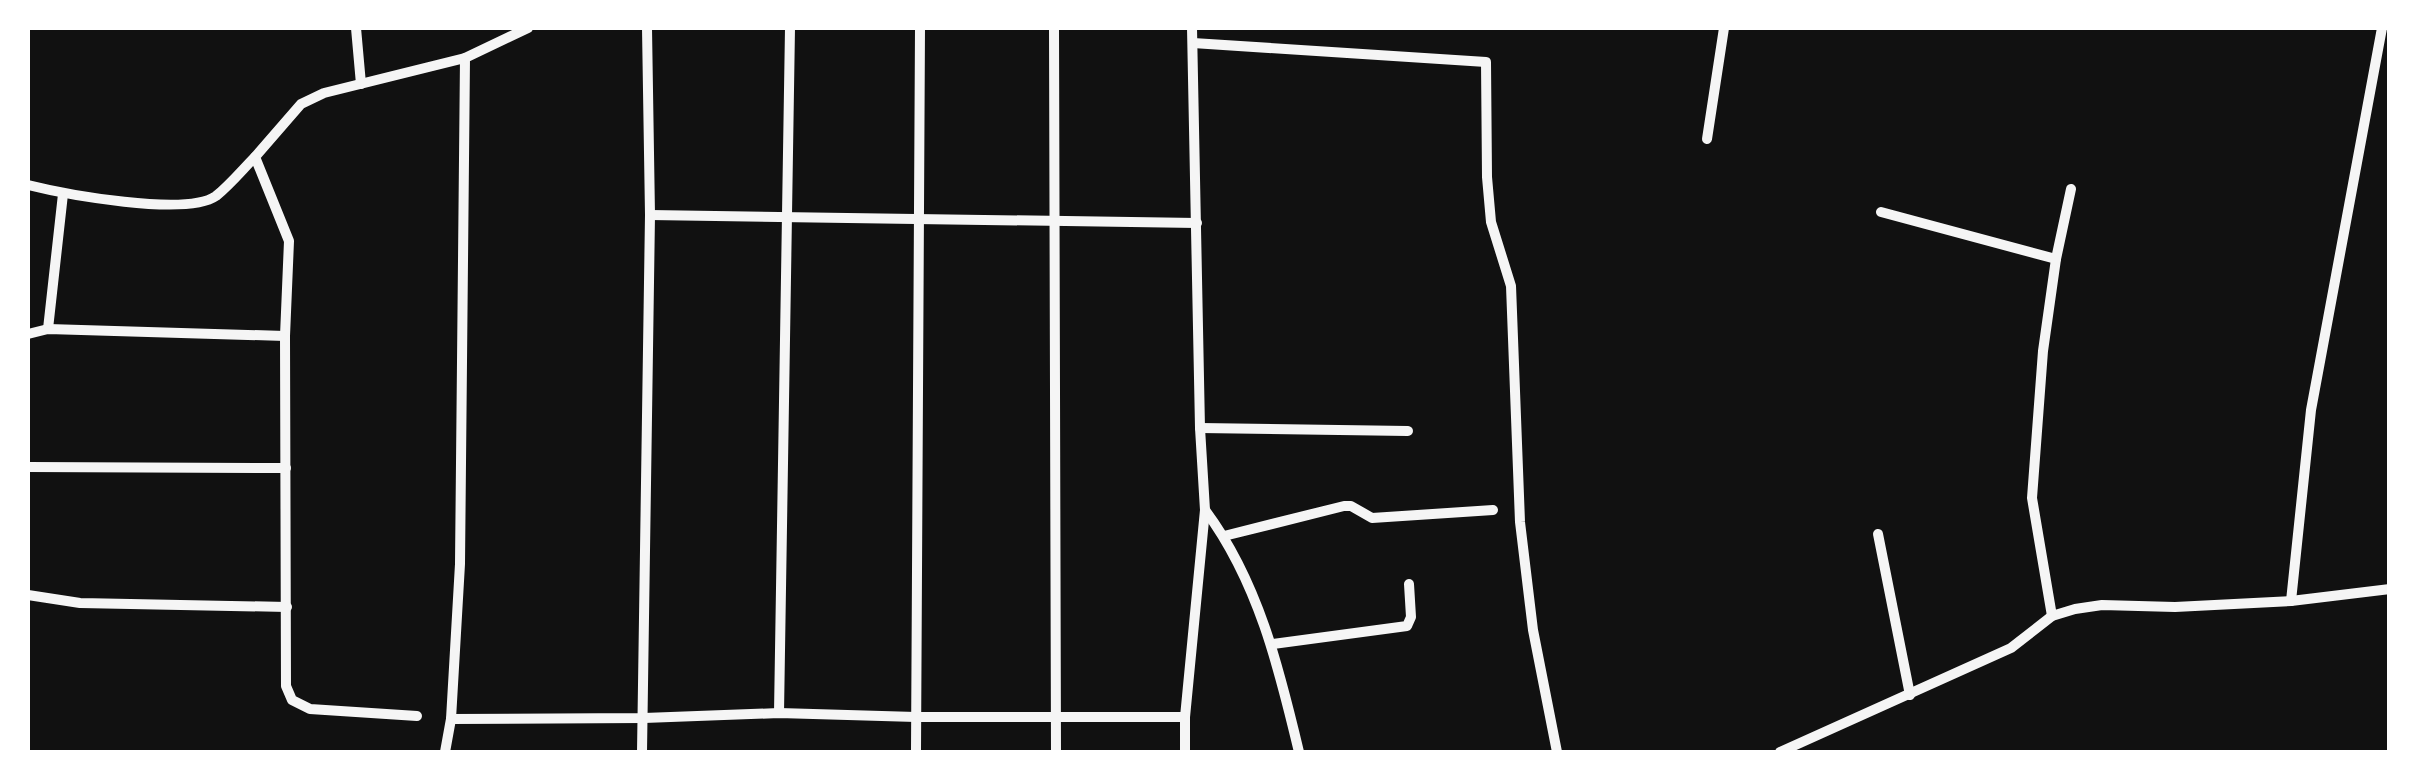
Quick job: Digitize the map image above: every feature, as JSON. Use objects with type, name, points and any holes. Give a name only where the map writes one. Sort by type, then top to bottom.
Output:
[{"type":"street","points":[[356,28],[361,84]]},
{"type":"street","points":[[28,185],[64,194],[167,204],[202,202],[215,196],[301,104],[324,93],[466,58],[528,28]]},
{"type":"street","points":[[642,752],[650,215],[647,28]]},
{"type":"street","points":[[779,713],[790,28]]},
{"type":"street","points":[[916,752],[920,28]]},
{"type":"street","points":[[1054,28],[1056,752]]},
{"type":"street","points":[[1184,752],[1204,510],[1192,28]]},
{"type":"street","points":[[1707,139],[1724,28]]},
{"type":"street","points":[[2291,601],[2311,410],[2382,28]]},
{"type":"street","points":[[1193,43],[1486,62],[1490,222],[1511,286],[1520,522],[1533,630],[1557,752]]},
{"type":"street","points":[[445,752],[451,719],[460,564],[466,58]]},
{"type":"street","points":[[255,156],[290,241],[285,336],[286,686],[292,700],[310,709],[416,716]]},
{"type":"street","points":[[2052,616],[2032,498],[2043,351],[2056,259],[2072,188]]},
{"type":"street","points":[[48,329],[64,194]]},
{"type":"street","points":[[1881,212],[2056,259]]},
{"type":"street","points":[[650,215],[1197,223]]},
{"type":"street","points":[[28,334],[48,329],[285,336]]},
{"type":"street","points":[[1200,428],[1408,431]]},
{"type":"street","points":[[28,467],[286,468]]},
{"type":"street","points":[[1224,536],[1344,506],[1372,518],[1493,510]]},
{"type":"street","points":[[1204,510],[1224,536],[1273,644],[1300,752]]},
{"type":"street","points":[[1878,534],[1910,695]]},
{"type":"street","points":[[1273,644],[1407,626],[1411,617],[1409,584]]},
{"type":"street","points":[[1780,752],[2011,648],[2052,616],[2102,606],[2291,601],[2390,589]]},
{"type":"street","points":[[28,595],[80,603],[287,607]]},
{"type":"street","points":[[451,719],[779,713],[1184,717]]}]
